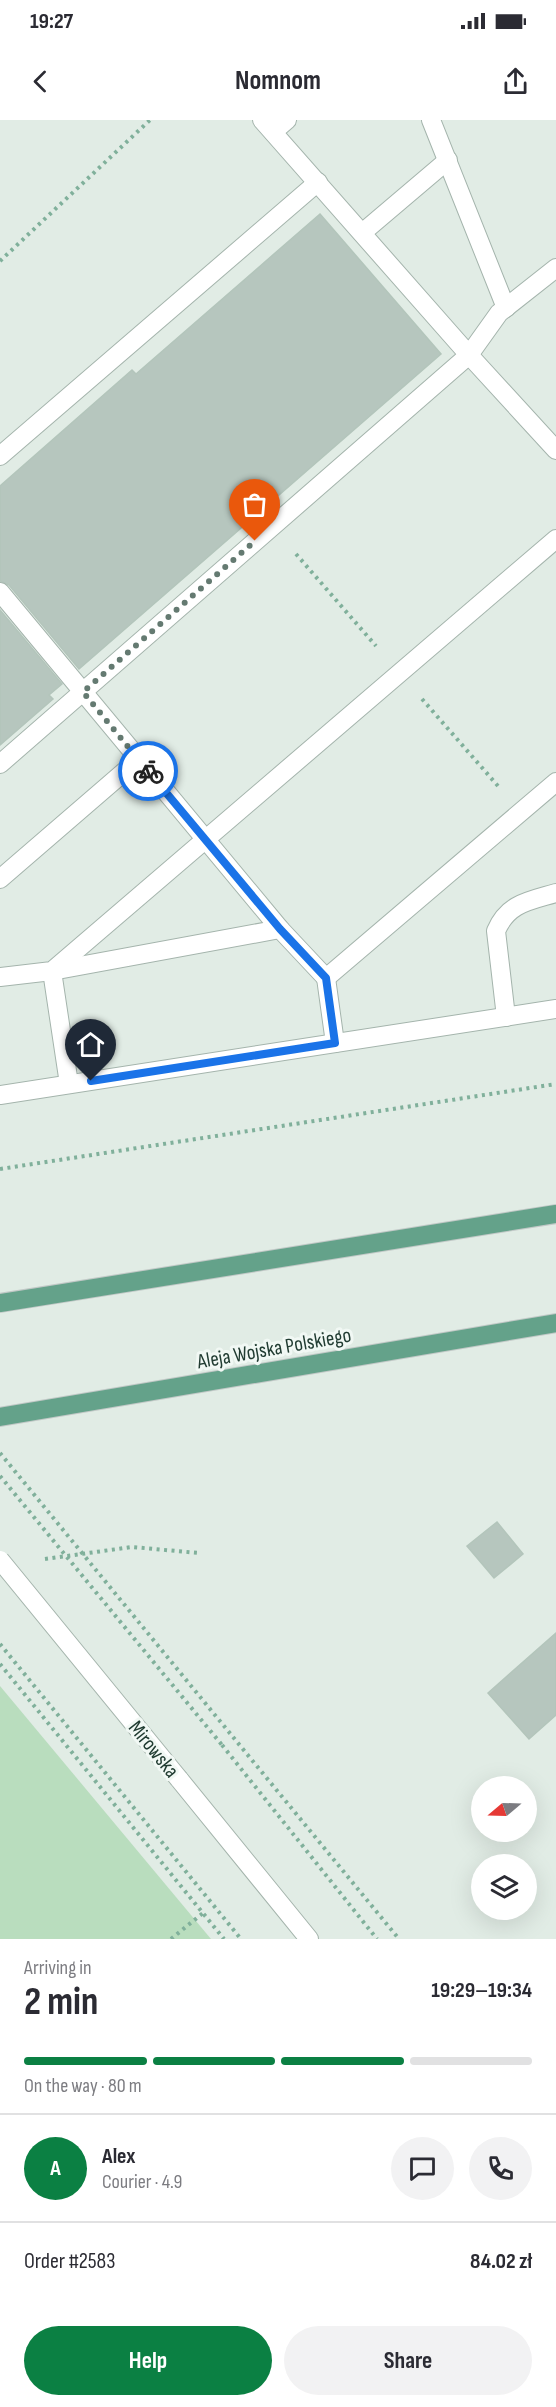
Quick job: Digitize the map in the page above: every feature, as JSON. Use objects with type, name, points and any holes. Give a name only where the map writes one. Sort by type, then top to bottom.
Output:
[{"type":"main road","points":[[0,1303],[556,1214]]},
{"type":"main road","name":"Aleja Wojska Polskiego","points":[[0,1417],[556,1323]]},
{"type":"street","points":[[287,120],[268,126],[469,355],[556,450]]},
{"type":"street","points":[[431,120],[506,308]]},
{"type":"street","points":[[362,233],[448,160]]},
{"type":"street","points":[[0,456],[318,182]]},
{"type":"street","points":[[0,764],[469,355],[499,313],[556,268]]},
{"type":"street","points":[[52,971],[556,539]]},
{"type":"street","points":[[0,592],[280,929],[326,978],[335,1043]]},
{"type":"street","points":[[0,879],[139,759]]},
{"type":"street","points":[[326,978],[556,782]]},
{"type":"street","points":[[506,1017],[496,931],[501,918],[510,909],[556,893]]},
{"type":"street","points":[[0,977],[52,971],[280,929]]},
{"type":"street","points":[[52,971],[69,1084]]},
{"type":"street","points":[[0,1095],[556,1009]]},
{"type":"street","name":"Mirowska","points":[[0,1560],[309,1939]]},
{"type":"path","points":[[0,261],[150,120]]},
{"type":"path","points":[[0,1169],[556,1084]]},
{"type":"path","points":[[0,1453],[399,1939]]},
{"type":"path","points":[[0,1476],[222,1745],[377,1939]]},
{"type":"path","points":[[44,1559],[132,1547],[199,1553]]},
{"type":"path","points":[[0,1644],[241,1939]]},
{"type":"path","points":[[0,1664],[224,1939]]},
{"type":"path","points":[[171,1939],[203,1913]]},
{"type":"green space","points":[[0,1686],[211,1939],[0,1939]]},
{"type":"building","points":[[320,214],[441,354],[79,669],[9,585],[0,581],[0,486],[132,370],[136,374]]},
{"type":"building","points":[[0,610],[62,684],[49,695],[53,699],[0,745]]},
{"type":"building","points":[[497,1522],[523,1554],[494,1578],[467,1546]]},
{"type":"building","points":[[556,1633],[556,1715],[529,1739],[488,1693]]},
{"type":"way so far","points":[[148,771],[83,692],[255,541]]},
{"type":"route","points":[[91,1081],[335,1043],[326,978],[280,929],[148,771]]}]
